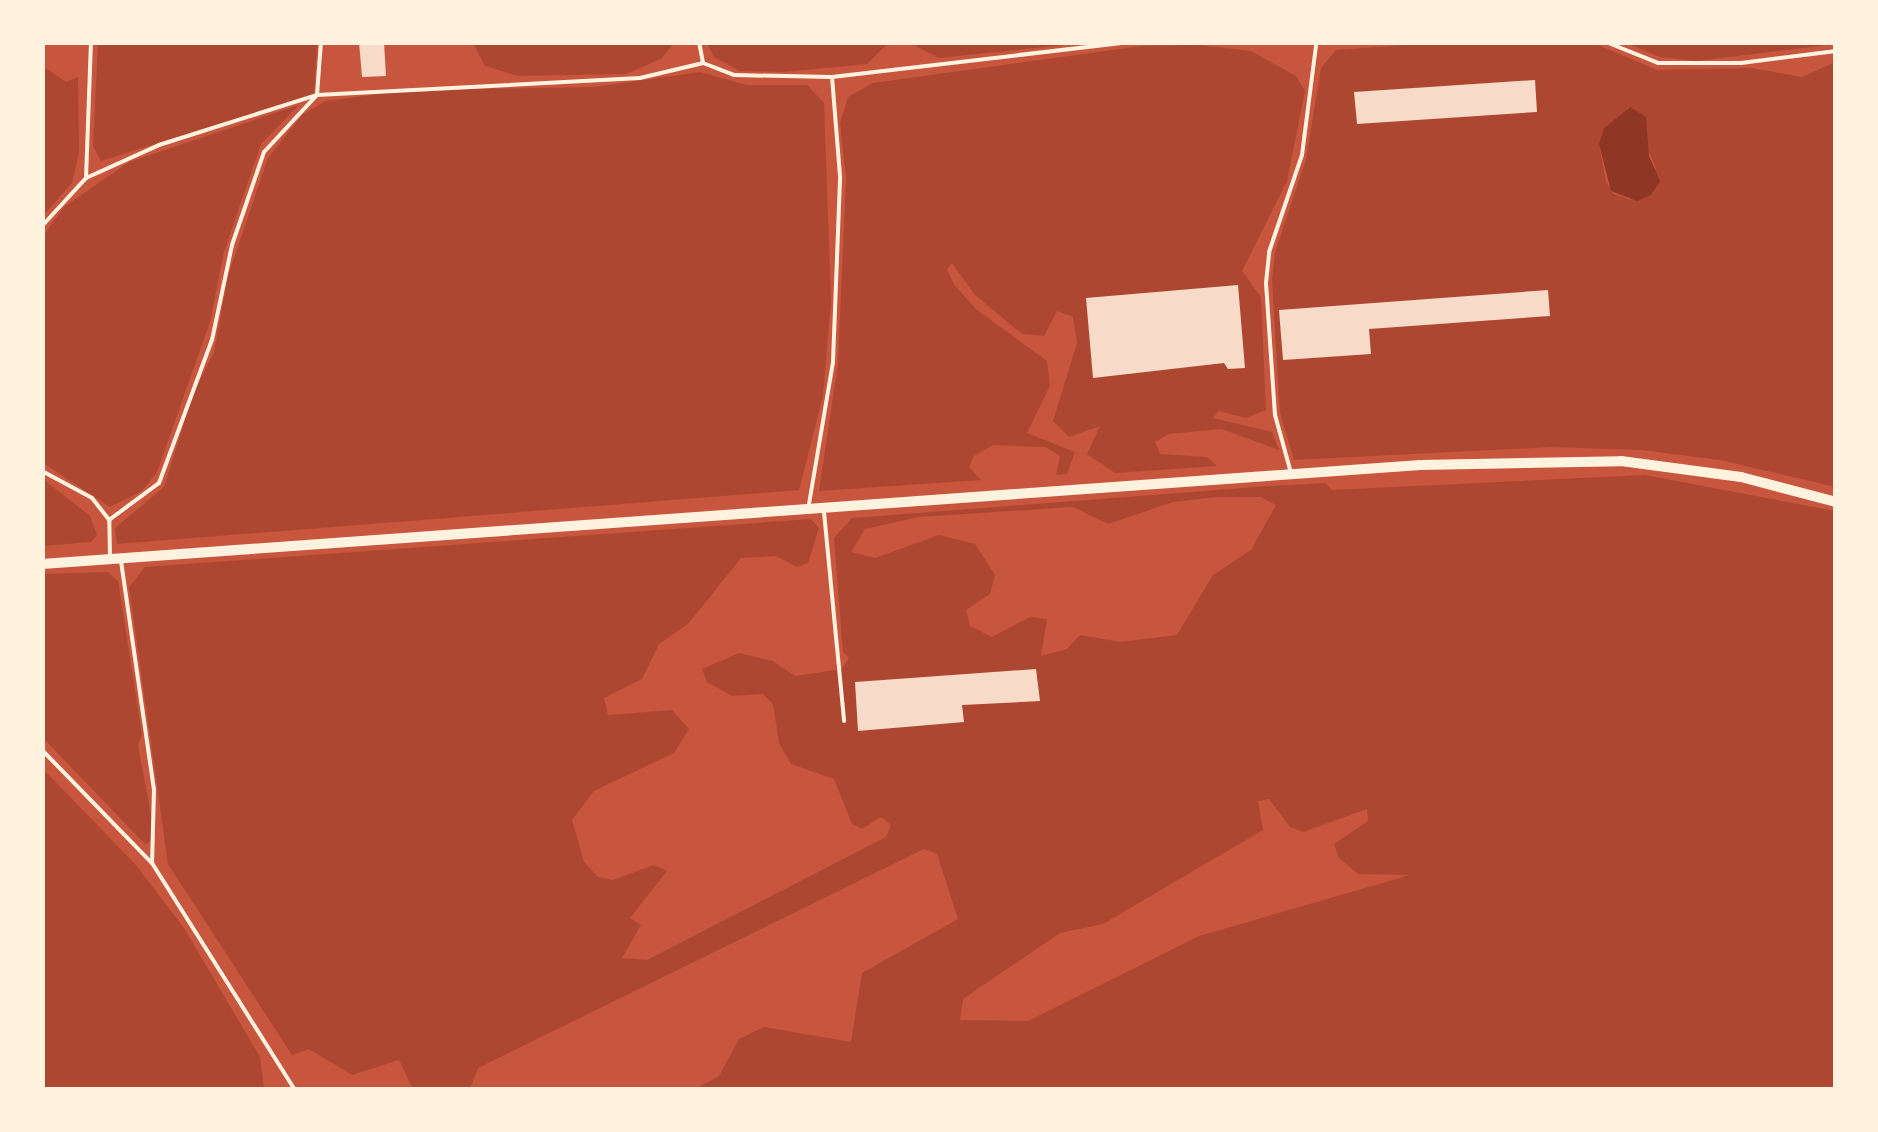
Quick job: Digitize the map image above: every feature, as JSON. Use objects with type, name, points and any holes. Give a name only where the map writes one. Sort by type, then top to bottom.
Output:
[{"type":"main road","points":[[42,564],[1291,473],[1580,459],[1740,477],[1836,502]]},
{"type":"lane","points":[[86,178],[91,42]]},
{"type":"lane","points":[[110,520],[159,483],[212,340],[232,245],[264,152],[317,96],[321,42]]},
{"type":"lane","points":[[699,42],[703,64]]},
{"type":"lane","points":[[42,226],[86,178],[159,145],[317,96],[640,78],[703,64],[734,75],[832,78],[1128,42]]},
{"type":"lane","points":[[1277,42],[1316,46],[1349,42]]},
{"type":"lane","points":[[1606,42],[1658,63],[1741,62],[1836,51]]},
{"type":"lane","points":[[1291,473],[1275,415],[1266,283],[1269,252],[1302,154],[1316,46]]},
{"type":"lane","points":[[808,509],[833,362],[840,176],[832,78]]},
{"type":"lane","points":[[42,471],[92,498],[110,520],[154,789],[152,863]]},
{"type":"lane","points":[[824,508],[844,721]]},
{"type":"lane","points":[[42,750],[152,863],[294,1090]]},
{"type":"shaded area","points":[[473,42],[674,43],[661,59],[626,74],[518,76],[485,66]]},
{"type":"shaded area","points":[[98,43],[317,43],[314,94],[101,161],[93,146]]},
{"type":"shaded area","points":[[707,43],[888,43],[867,64],[784,72],[740,71],[714,57]]},
{"type":"shaded area","points":[[910,43],[1082,43],[939,58]]},
{"type":"shaded area","points":[[1434,43],[1596,44],[1657,70],[1752,68],[1802,77],[1835,62],[1835,487],[1720,460],[1642,450],[1552,447],[1294,460],[1280,413],[1272,281],[1275,252],[1306,159],[1321,68],[1336,50]],"holes":[[[1629,107],[1656,168],[1631,200],[1614,194],[1606,182],[1599,144],[1604,128]]]},
{"type":"shaded area","points":[[1627,43],[1836,44],[1697,61],[1660,57]]},
{"type":"shaded area","points":[[1199,45],[1251,51],[1296,76],[1305,91],[1287,181],[1242,271],[1261,297],[1266,410],[1246,418],[1219,411],[1213,418],[1272,432],[1279,450],[1222,429],[1169,434],[1155,442],[1160,454],[1207,457],[1217,466],[1115,473],[1087,454],[1100,426],[1069,437],[1053,421],[1077,343],[1073,317],[1057,311],[1044,336],[1022,334],[975,295],[952,263],[947,270],[955,286],[977,310],[1047,361],[1050,386],[1027,433],[1075,452],[1067,474],[1056,475],[1060,456],[1045,447],[993,445],[974,456],[969,467],[981,480],[819,491],[838,363],[846,178],[840,123],[848,97],[873,83],[1142,46]]},
{"type":"shaded area","points":[[43,66],[66,82],[78,77],[79,152],[72,183],[43,216]]},
{"type":"shaded area","points":[[700,72],[747,85],[807,85],[824,103],[831,301],[823,396],[799,490],[117,544],[115,528],[164,487],[193,394],[214,352],[228,276],[268,158],[302,115],[326,101],[409,90],[594,87]]},
{"type":"shaded area","points":[[299,105],[261,144],[224,252],[210,322],[157,472],[142,491],[110,507],[43,463],[43,236],[64,207],[129,162]]},
{"type":"shaded area","points":[[1630,107],[1646,117],[1649,156],[1660,181],[1651,195],[1637,201],[1611,191],[1599,144],[1604,128]]},
{"type":"shaded area","points":[[1645,475],[1835,511],[1835,1089],[695,1089],[719,1076],[739,1039],[764,1027],[851,1042],[862,973],[958,919],[937,854],[924,849],[478,1068],[470,1089],[413,1089],[399,1060],[352,1075],[309,1049],[292,1055],[168,864],[129,587],[145,567],[811,519],[819,528],[808,563],[797,567],[776,556],[741,558],[688,624],[659,644],[642,679],[604,698],[608,715],[672,710],[689,729],[674,753],[594,791],[572,820],[584,862],[598,877],[613,880],[654,865],[667,871],[630,918],[641,925],[622,958],[647,960],[886,837],[891,825],[881,817],[862,829],[852,824],[834,779],[791,764],[779,743],[773,704],[763,694],[732,696],[707,682],[702,669],[739,653],[773,661],[795,676],[842,669],[849,658],[843,652],[834,538],[852,518],[1269,486],[1325,483],[1332,490]],"holes":[[[1260,497],[1276,505],[1251,550],[1213,575],[1177,635],[1120,642],[1080,635],[1067,649],[1041,656],[1047,619],[1030,617],[992,637],[970,626],[966,610],[990,594],[995,575],[975,544],[939,535],[875,558],[851,552],[865,529],[918,517],[1073,507],[1108,524],[1173,502]],[[1269,799],[1290,827],[1303,832],[1367,809],[1368,821],[1334,844],[1339,858],[1358,874],[1410,875],[1199,936],[1028,1021],[960,1020],[963,999],[1060,933],[1103,924],[1263,830],[1258,801]]]},
{"type":"shaded area","points":[[43,479],[90,516],[97,535],[91,542],[43,546]]},
{"type":"shaded area","points":[[108,572],[118,581],[142,734],[138,746],[155,835],[146,845],[43,738],[43,574]]},
{"type":"shaded area","points":[[42,768],[135,864],[184,928],[260,1057],[264,1089],[43,1089]]},
{"type":"building","points":[[359,42],[384,42],[386,76],[362,77]]},
{"type":"building","points":[[1535,80],[1537,112],[1357,124],[1354,92]]},
{"type":"building","points":[[1238,285],[1245,368],[1228,369],[1224,363],[1093,378],[1086,298]]},
{"type":"building","points":[[1548,290],[1550,316],[1369,329],[1371,354],[1283,360],[1279,310]]},
{"type":"building","points":[[1036,669],[1040,701],[962,705],[964,722],[858,731],[855,682]]}]
